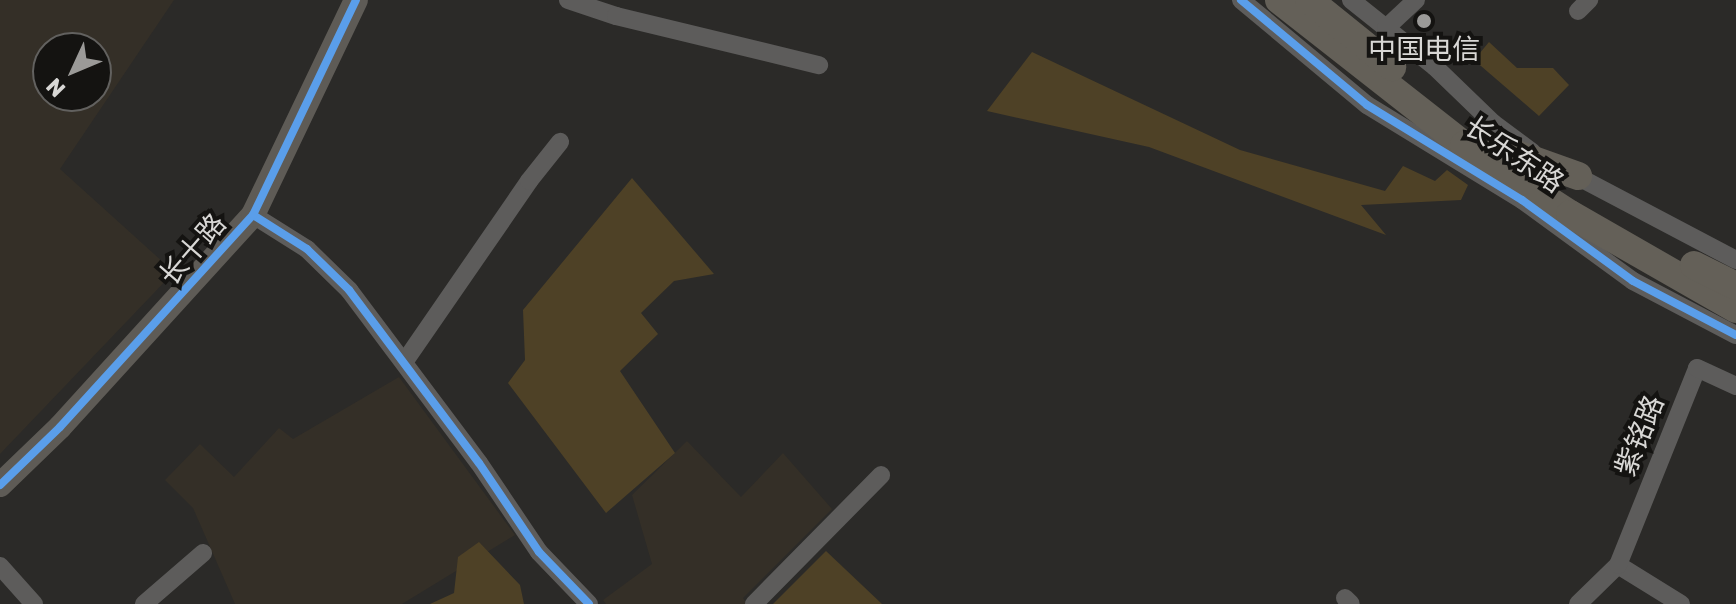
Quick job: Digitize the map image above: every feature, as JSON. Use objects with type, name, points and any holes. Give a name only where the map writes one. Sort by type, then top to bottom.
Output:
[{"type":"main road","name":"长乐东路","points":[[1279,0],[1464,145],[1570,214],[1736,309]]},
{"type":"main road","name":"长乐东路","points":[[1309,0],[1500,148],[1640,235],[1736,286]]},
{"type":"main road","points":[[1500,148],[1578,176]]},
{"type":"street","name":"长十路","points":[[0,485],[60,427],[253,215],[356,0]]},
{"type":"street","points":[[568,0],[616,16],[819,65]]},
{"type":"street","points":[[1241,0],[1367,105],[1522,200],[1633,281],[1736,335]]},
{"type":"street","points":[[1351,0],[1435,67],[1493,123],[1547,161],[1736,260]]},
{"type":"street","points":[[1386,28],[1416,0]]},
{"type":"street","points":[[405,361],[529,181],[560,142]]},
{"type":"street","points":[[253,215],[307,249],[339,279],[405,361],[539,552],[589,604]]},
{"type":"street","name":"紫铭路","points":[[1618,565],[1697,368],[1736,386]]},
{"type":"street","points":[[754,604],[881,475]]},
{"type":"street","points":[[144,604],[203,553]]},
{"type":"street","points":[[1578,604],[1618,565],[1681,604]]},
{"type":"street","points":[[0,566],[34,604]]},
{"type":"shaded area","points":[[0,0],[174,0],[112,92],[112,32],[32,32],[32,112],[98,112],[60,169],[174,272],[0,454]]},
{"type":"shaded area","points":[[1489,42],[1517,68],[1553,68],[1569,85],[1539,116],[1474,60]]},
{"type":"shaded area","points":[[1032,52],[1240,150],[1385,191],[1403,166],[1435,181],[1447,170],[1468,185],[1461,200],[1361,205],[1386,235],[1149,147],[987,111]]},
{"type":"shaded area","points":[[632,178],[714,274],[674,281],[641,313],[658,334],[620,371],[675,453],[606,513],[508,383],[525,360],[523,310]]},
{"type":"shaded area","points":[[399,377],[515,535],[402,604],[235,604],[193,508],[165,480],[200,444],[234,477],[279,428],[293,439]]},
{"type":"shaded area","points":[[687,441],[741,497],[783,453],[832,509],[743,598],[747,604],[606,604],[603,600],[652,564],[632,495]]},
{"type":"shaded area","points":[[479,542],[520,585],[524,604],[430,604],[454,593],[458,557]]},
{"type":"shaded area","points":[[826,551],[882,604],[773,604]]},
{"type":"cycle path","points":[[0,485],[60,427],[253,215],[356,0]]},
{"type":"cycle path","points":[[1241,0],[1367,105],[1522,200],[1633,281],[1736,335]]},
{"type":"cycle path","points":[[253,215],[307,249],[349,290],[479,463],[539,552],[589,604]]},
{"type":"place","name":"中国电信","points":[[1424,21]]}]
